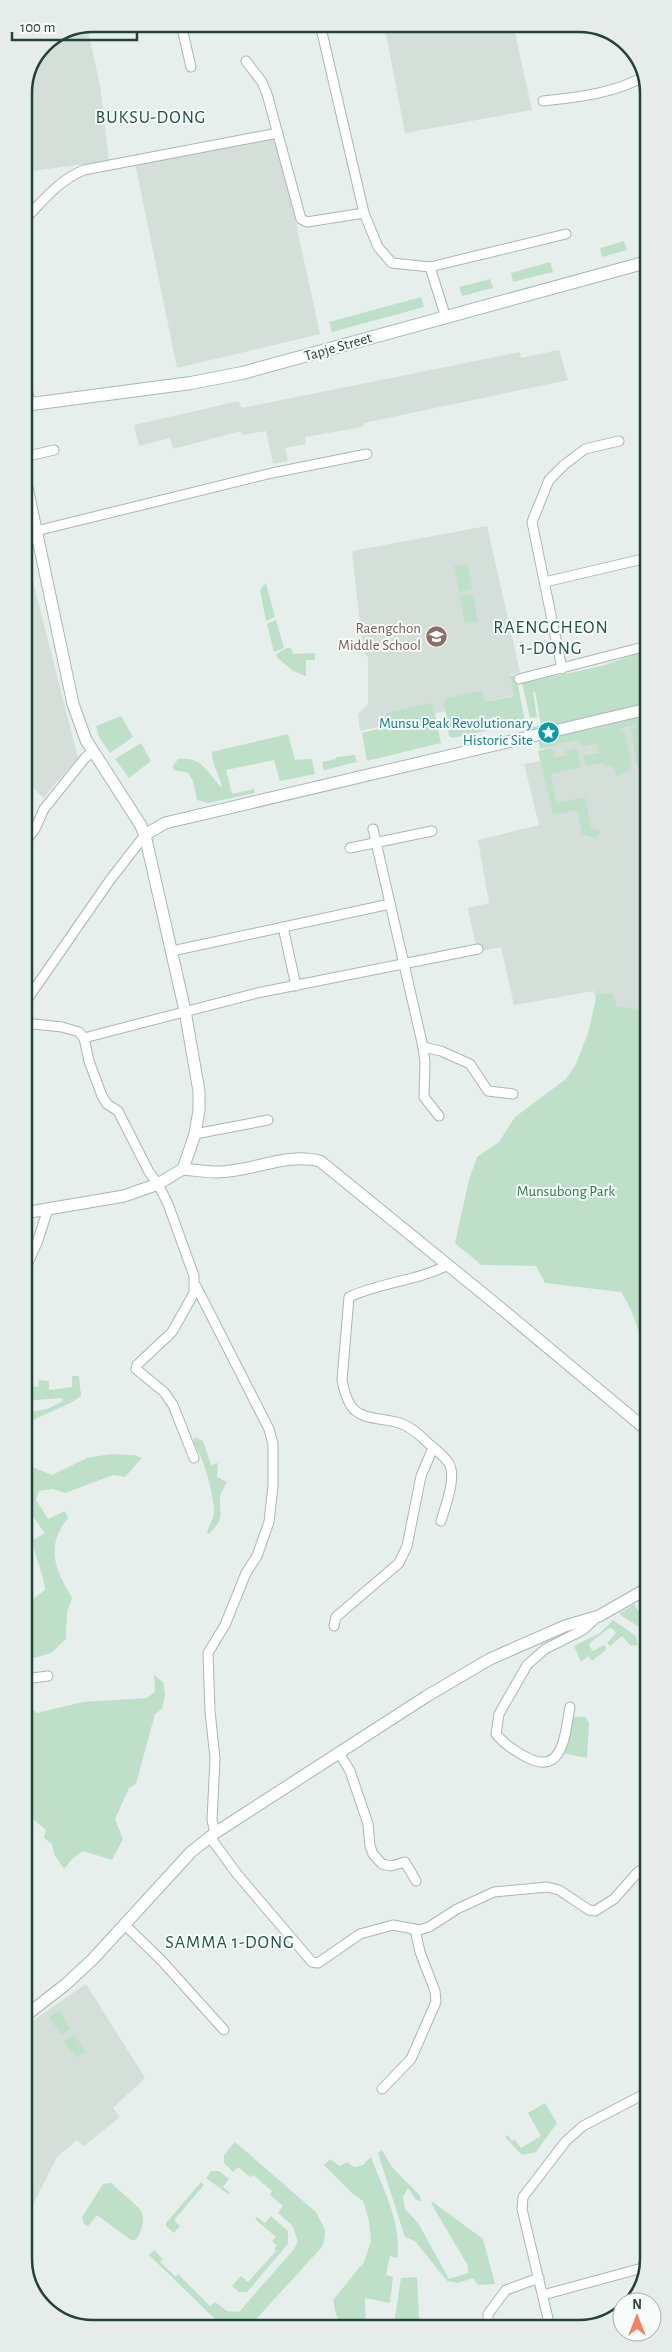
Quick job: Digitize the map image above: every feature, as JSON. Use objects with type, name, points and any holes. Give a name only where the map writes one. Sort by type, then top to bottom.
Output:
[{"type":"main road","name":"Tapje Street","points":[[32,403],[191,383],[242,373],[640,264]]},
{"type":"street","points":[[183,32],[191,67]]},
{"type":"street","points":[[322,32],[364,213],[378,247],[392,263],[430,267],[566,234]]},
{"type":"street","points":[[246,61],[262,82],[267,94],[301,219],[307,222],[364,213]]},
{"type":"street","points":[[543,101],[596,94],[629,85],[638,80]]},
{"type":"street","points":[[32,212],[57,185],[72,174],[84,170],[278,133]]},
{"type":"street","points":[[430,267],[446,318]]},
{"type":"street","points":[[562,669],[532,522],[549,480],[564,465],[585,449],[619,440]]},
{"type":"street","points":[[32,455],[54,450]]},
{"type":"street","points":[[36,531],[272,473],[367,454]]},
{"type":"street","points":[[32,512],[73,704],[86,740],[146,835],[172,951],[199,1091],[199,1110],[195,1134],[183,1169]]},
{"type":"street","points":[[545,582],[640,560]]},
{"type":"street","points":[[519,679],[640,648]]},
{"type":"street","points":[[32,992],[110,880],[146,835],[165,823],[640,711]]},
{"type":"street","points":[[32,833],[44,808],[85,758],[93,751]]},
{"type":"street","points":[[373,829],[423,1047],[425,1062],[424,1097],[438,1116]]},
{"type":"street","points":[[350,848],[432,831]]},
{"type":"street","points":[[172,951],[390,904]]},
{"type":"street","points":[[282,927],[296,986]]},
{"type":"street","points":[[84,1038],[184,1011],[478,949]]},
{"type":"street","points":[[32,1024],[62,1027],[79,1032],[84,1038],[102,1096],[107,1104],[118,1111],[149,1172],[158,1184],[168,1204],[196,1286],[270,1429],[273,1444],[273,1486],[269,1522],[257,1556],[246,1572],[225,1625],[208,1653],[210,1711],[215,1759],[212,1835],[237,1874],[312,1962],[318,1963],[360,1934],[393,1925],[415,1929],[429,1927],[457,1909],[494,1892],[547,1887],[559,1890],[589,1910],[595,1911],[614,1899],[640,1871]]},
{"type":"street","points":[[423,1047],[441,1051],[470,1064],[488,1091],[513,1094]]},
{"type":"street","points":[[195,1134],[268,1120]]},
{"type":"street","points":[[32,1212],[124,1196],[158,1184],[183,1169],[217,1172],[298,1159],[308,1158],[320,1161],[640,1424]]},
{"type":"street","points":[[32,1253],[48,1209]]},
{"type":"street","points":[[441,1521],[450,1491],[452,1472],[449,1463],[409,1427],[396,1422],[367,1418],[352,1407],[344,1393],[342,1380],[349,1297],[372,1287],[434,1272],[448,1266]]},
{"type":"street","points":[[194,1458],[174,1404],[164,1392],[136,1369],[137,1365],[172,1332],[196,1286]]},
{"type":"street","points":[[334,1626],[336,1618],[400,1563],[407,1546],[422,1476],[433,1448]]},
{"type":"street","points":[[570,1707],[561,1750],[551,1761],[538,1763],[518,1753],[496,1734],[499,1714],[527,1665],[545,1649],[583,1630],[599,1616],[640,1593]]},
{"type":"street","points":[[32,2011],[65,1985],[93,1959],[191,1852],[212,1835],[490,1659],[565,1626],[599,1616]]},
{"type":"street","points":[[32,1678],[48,1676]]},
{"type":"street","points":[[339,1753],[350,1771],[368,1824],[370,1846],[373,1854],[382,1864],[390,1866],[405,1862],[416,1881]]},
{"type":"street","points":[[124,1924],[168,1967],[224,2030]]},
{"type":"street","points":[[382,2089],[412,2059],[436,2002],[435,1991],[420,1952],[415,1929]]},
{"type":"street","points":[[548,2320],[522,2208],[523,2197],[566,2141],[583,2126],[640,2096]]},
{"type":"street","points":[[543,2295],[638,2269]]},
{"type":"street","points":[[488,2320],[488,2314],[506,2290],[539,2278]]},
{"type":"shaded area","points":[[88,33],[100,86],[109,161],[32,171],[32,93],[37,70],[50,50],[70,37],[81,34]]},
{"type":"shaded area","points":[[386,33],[515,33],[532,110],[405,133]]},
{"type":"shaded area","points":[[277,136],[320,334],[177,368],[135,163]]},
{"type":"shaded area","points":[[559,350],[568,380],[364,423],[363,427],[305,437],[306,444],[285,448],[288,461],[273,464],[266,431],[243,435],[241,431],[173,449],[170,438],[139,446],[134,425],[239,401],[241,408],[520,352],[521,358]]},
{"type":"shaded area","name":"Raengchon Middle School","points":[[487,526],[520,672],[510,675],[514,695],[360,731],[358,714],[368,704],[368,658],[363,651],[352,551]]},
{"type":"shaded area","points":[[32,577],[78,758],[43,798],[32,785]]},
{"type":"shaded area","points":[[640,724],[640,1015],[599,1022],[594,991],[514,1005],[501,947],[477,952],[468,908],[489,903],[478,840],[539,825],[524,764],[546,760],[544,747]]},
{"type":"shaded area","points":[[86,1984],[145,2078],[113,2108],[120,2117],[84,2146],[77,2140],[57,2157],[32,2207],[32,2021]]},
{"type":"green space","points":[[624,241],[627,250],[602,257],[600,248]]},
{"type":"green space","points":[[550,262],[553,272],[513,282],[511,273]]},
{"type":"green space","points":[[490,279],[493,288],[462,296],[459,287]]},
{"type":"green space","points":[[421,297],[424,307],[332,332],[329,322]]},
{"type":"green space","points":[[467,564],[472,589],[459,592],[454,566]]},
{"type":"green space","points":[[266,583],[275,617],[266,621],[260,590]]},
{"type":"green space","points":[[473,594],[478,621],[465,624],[460,596]]},
{"type":"green space","points":[[276,620],[284,648],[274,652],[267,624]]},
{"type":"green space","points":[[291,648],[293,654],[315,653],[315,660],[306,660],[306,676],[293,671],[277,657],[276,654]]},
{"type":"green space","points":[[640,652],[640,771],[635,759],[631,730],[636,725],[619,729],[625,732],[632,765],[628,771],[617,776],[613,766],[605,767],[603,763],[586,766],[583,756],[599,753],[597,743],[581,747],[579,739],[540,749],[538,738],[530,728],[541,725],[535,691],[533,692],[537,717],[530,718],[522,683],[602,666]]},
{"type":"green space","points":[[516,675],[525,722],[453,738],[449,736],[444,703],[446,698],[482,691],[485,702],[514,696],[510,676]]},
{"type":"green space","points":[[429,703],[433,705],[441,743],[367,761],[362,733],[385,727],[386,713]]},
{"type":"green space","points":[[121,716],[133,737],[110,753],[99,737],[96,726]]},
{"type":"green space","points":[[288,734],[295,760],[312,759],[315,774],[280,781],[274,760],[226,770],[232,794],[254,789],[255,793],[208,803],[197,800],[193,781],[188,773],[174,770],[173,766],[178,759],[194,760],[204,767],[222,788],[213,762],[212,752]]},
{"type":"green space","points":[[141,743],[151,761],[129,778],[115,759]]},
{"type":"green space","points":[[552,748],[555,758],[566,755],[565,751],[577,748],[581,767],[551,774],[557,803],[585,797],[591,827],[600,831],[596,838],[582,834],[577,810],[553,815],[538,751]]},
{"type":"green space","points":[[355,755],[357,762],[324,770],[322,762],[336,759],[336,757]]},
{"type":"green space","name":"Munsubong Park","points":[[597,994],[612,994],[617,1006],[640,1008],[640,1337],[629,1306],[621,1292],[545,1283],[536,1266],[481,1265],[455,1243],[469,1180],[477,1157],[499,1142],[515,1117],[566,1079],[576,1064],[589,1030]]},
{"type":"green space","points":[[72,1376],[79,1376],[81,1396],[32,1421],[32,1412],[47,1409],[63,1401],[62,1398],[32,1400],[32,1387],[38,1387],[39,1380],[49,1381],[49,1390],[72,1387]]},
{"type":"green space","points":[[195,1437],[203,1441],[211,1465],[218,1463],[217,1477],[227,1482],[220,1497],[220,1520],[209,1534],[207,1532],[214,1513],[213,1497],[201,1456],[193,1443]]},
{"type":"green space","points":[[111,1454],[135,1455],[142,1458],[125,1477],[113,1475],[65,1493],[53,1489],[39,1491],[36,1500],[48,1519],[65,1511],[68,1518],[57,1539],[55,1558],[57,1568],[72,1598],[67,1612],[66,1639],[51,1653],[32,1659],[32,1600],[45,1590],[33,1540],[45,1533],[32,1515],[32,1467],[52,1475],[87,1458]]},
{"type":"green space","points":[[634,1604],[640,1613],[640,1628],[619,1614]]},
{"type":"green space","points":[[613,1620],[636,1636],[638,1645],[631,1646],[622,1636],[610,1646],[607,1643],[616,1633],[613,1629],[609,1628],[591,1642],[589,1646],[593,1651],[604,1645],[607,1649],[592,1661],[588,1656],[581,1662],[574,1646],[600,1633]]},
{"type":"green space","points":[[154,1675],[163,1682],[165,1695],[162,1709],[155,1714],[136,1784],[129,1788],[115,1819],[123,1839],[112,1860],[83,1851],[72,1859],[64,1869],[54,1854],[52,1844],[44,1838],[46,1830],[32,1819],[32,1708],[37,1713],[83,1702],[147,1698],[155,1692]]},
{"type":"green space","points":[[571,1717],[585,1717],[589,1723],[587,1758],[562,1753]]},
{"type":"green space","points":[[60,2010],[70,2029],[61,2035],[49,2017]]},
{"type":"green space","points":[[74,2035],[86,2051],[76,2058],[64,2041]]},
{"type":"green space","points":[[545,2103],[557,2123],[536,2152],[522,2155],[505,2137],[508,2135],[521,2148],[541,2136],[528,2113]]},
{"type":"green space","points":[[235,2142],[316,2212],[325,2230],[324,2242],[321,2248],[256,2319],[213,2319],[149,2255],[154,2250],[163,2259],[160,2262],[176,2277],[178,2274],[210,2306],[215,2302],[227,2311],[239,2312],[294,2249],[298,2241],[292,2225],[278,2213],[283,2206],[270,2195],[272,2191],[253,2175],[250,2177],[238,2167],[233,2172],[224,2163],[224,2155]]},
{"type":"green space","points":[[382,2150],[392,2167],[420,2196],[421,2201],[416,2200],[408,2188],[403,2197],[405,2209],[418,2223],[449,2279],[468,2273],[468,2266],[431,2203],[433,2202],[483,2239],[495,2284],[478,2285],[473,2278],[458,2283],[447,2281],[415,2241],[405,2237],[378,2153]]},
{"type":"green space","points":[[371,2157],[390,2206],[397,2233],[397,2258],[390,2256],[386,2275],[393,2277],[390,2303],[365,2298],[366,2320],[339,2320],[333,2300],[364,2262],[371,2241],[369,2221],[363,2201],[352,2193],[324,2165],[330,2159],[340,2166],[347,2162],[354,2167],[363,2165]]},
{"type":"green space","points":[[211,2171],[219,2171],[229,2179],[223,2187],[230,2193],[228,2194],[206,2178]]},
{"type":"green space","points":[[201,2182],[204,2185],[174,2220],[180,2226],[174,2233],[166,2226],[166,2223]]},
{"type":"green space","points":[[111,2183],[142,2213],[142,2225],[136,2240],[131,2240],[97,2215],[88,2226],[84,2224],[82,2217],[103,2184]]},
{"type":"green space","points":[[271,2216],[288,2231],[288,2244],[247,2292],[239,2292],[232,2286],[241,2276],[248,2282],[276,2251],[274,2249],[277,2246],[272,2241],[276,2237],[255,2219],[257,2217],[265,2223]]},
{"type":"green space","points":[[417,2277],[418,2320],[395,2320],[401,2278]]},
{"type":"place","name":"Raengchon Middle School","points":[[437,637]]},
{"type":"place","name":"Munsu Peak Revolutionary Historic Site","points":[[549,732]]},
{"type":"district","name":"BUKSU-DONG","points":[[151,118]]},
{"type":"district","name":"RAENGCHEON 1-DONG","points":[[551,638]]},
{"type":"district","name":"SAMMA 1-DONG","points":[[230,1943]]}]
